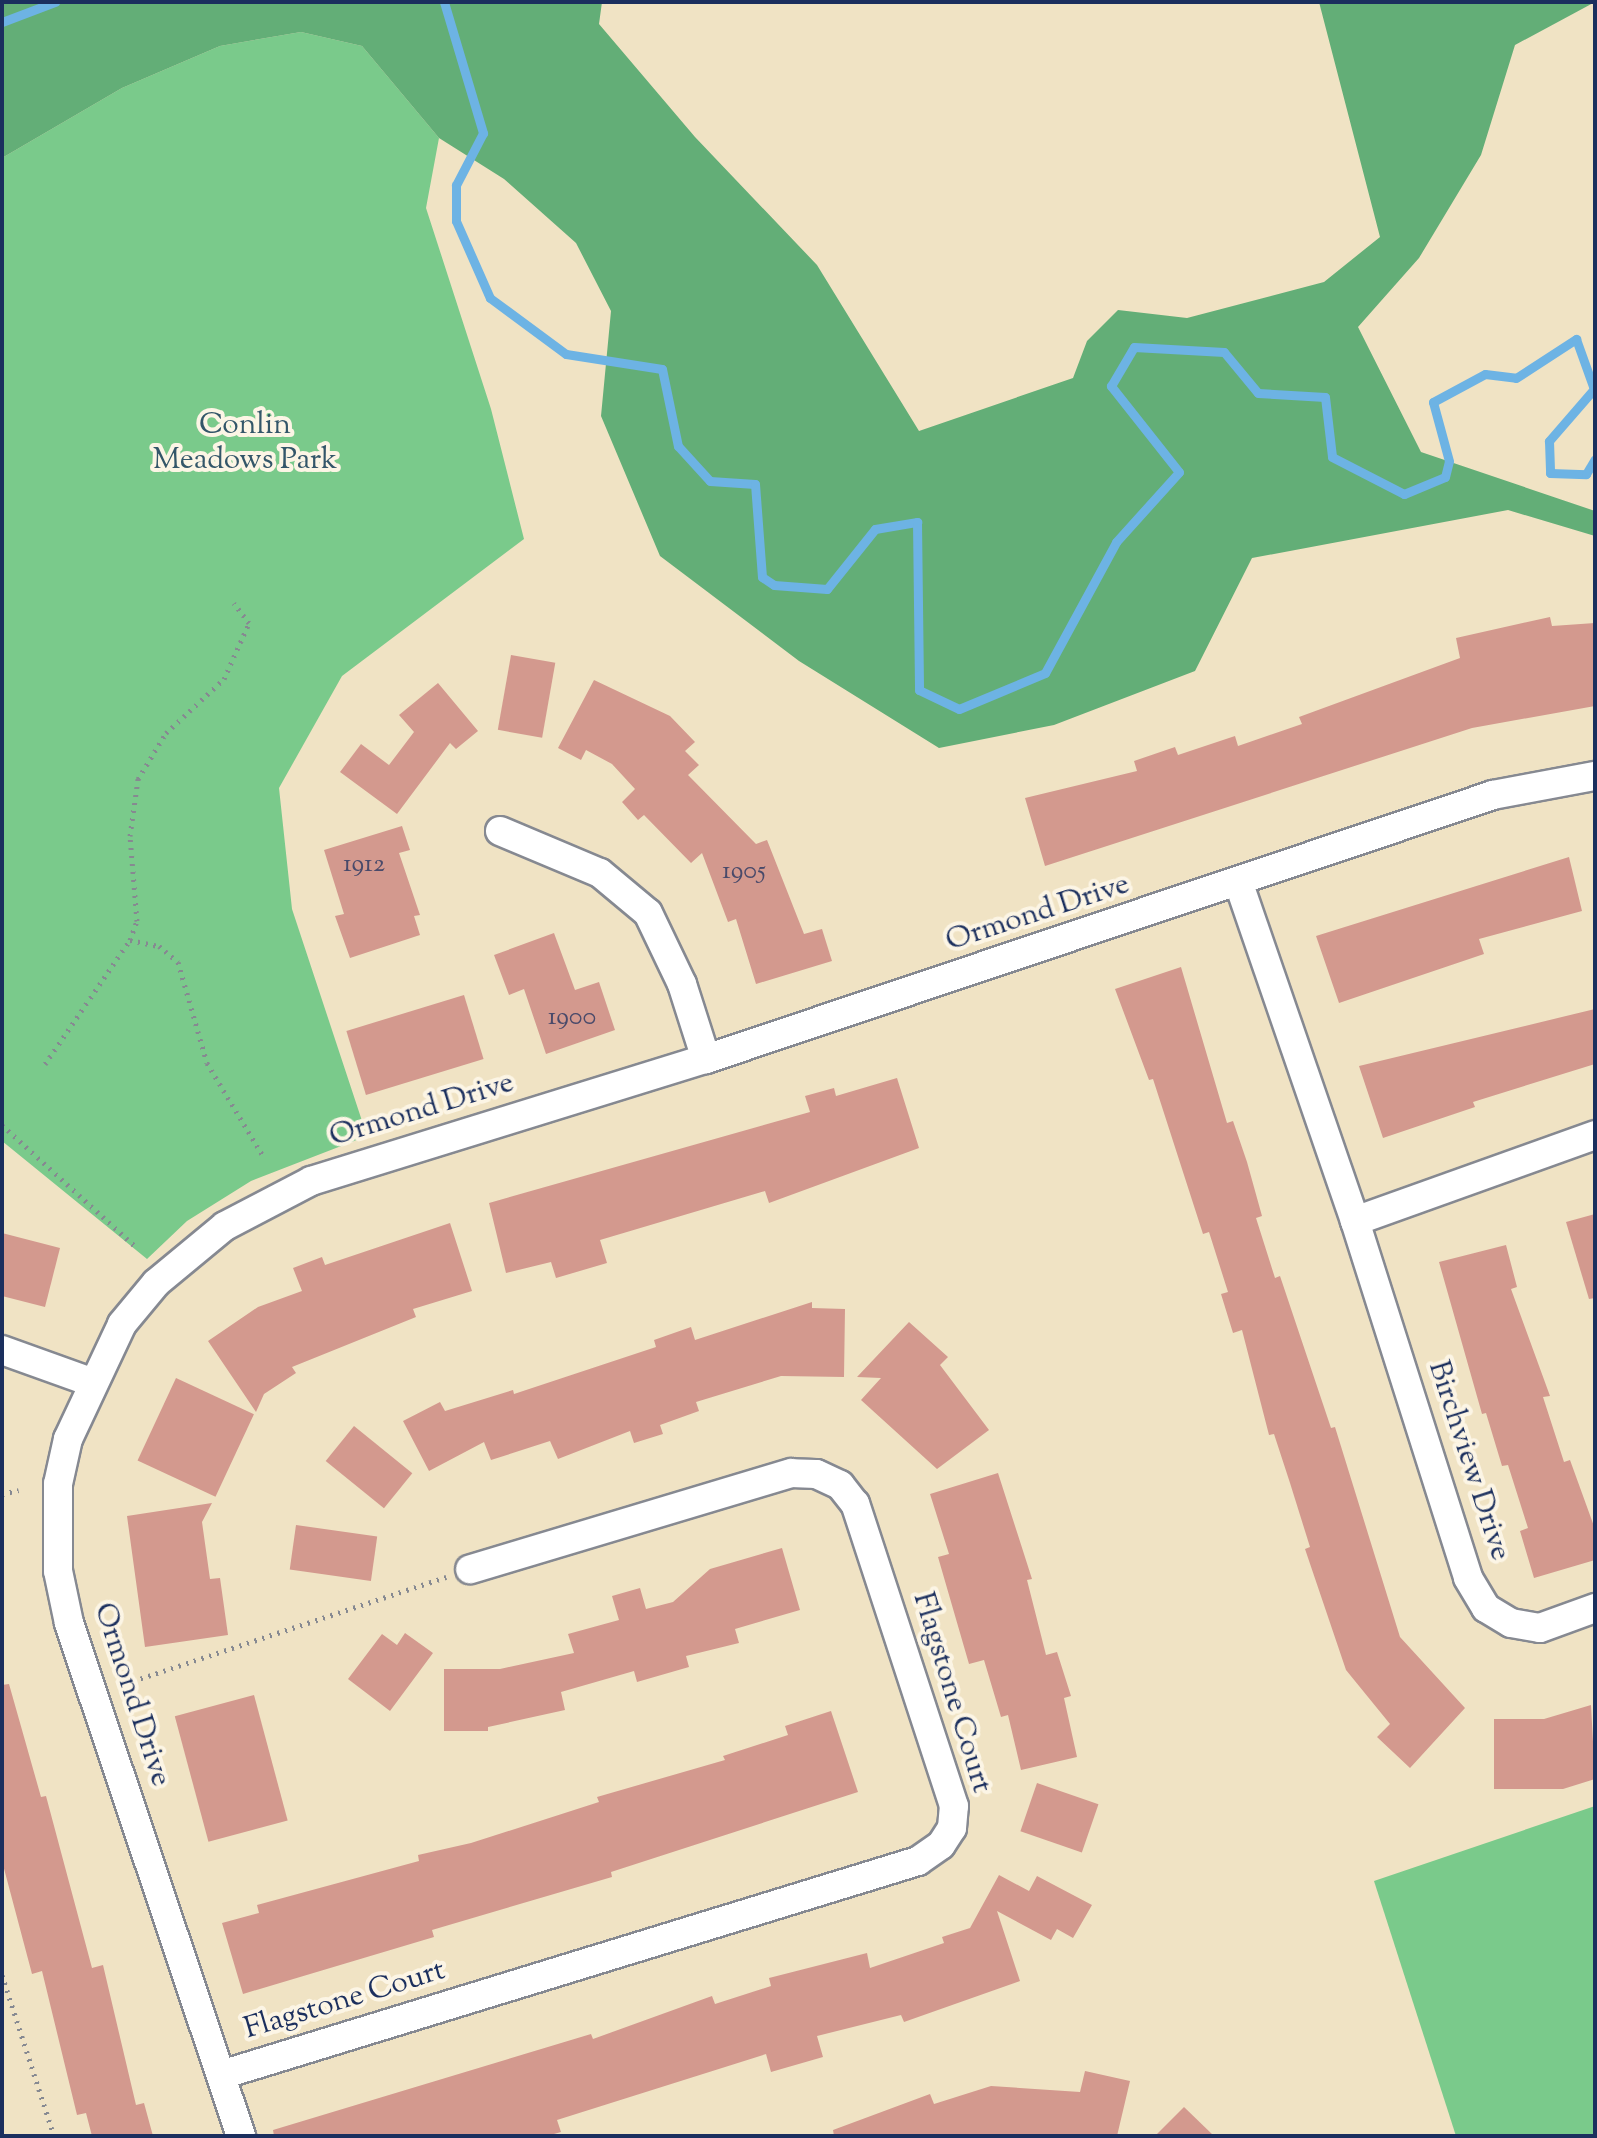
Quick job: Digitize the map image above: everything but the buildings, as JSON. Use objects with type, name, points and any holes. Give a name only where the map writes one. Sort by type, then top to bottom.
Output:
[{"type":"street","name":"Ormond Drive","points":[[241,2136],[69,1623],[56,1526],[68,1439],[91,1382],[122,1324],[156,1283],[187,1253],[261,1206],[311,1181],[706,1059],[1239,884],[1493,795],[1595,776]]},
{"type":"street","points":[[500,831],[600,873],[648,913],[682,984],[706,1059]]},
{"type":"street","name":"Birchview Drive","points":[[1239,884],[1355,1221],[1468,1578],[1486,1608],[1511,1623],[1540,1628],[1595,1608]]},
{"type":"street","points":[[1355,1221],[1595,1135]]},
{"type":"street","points":[[2,1350],[91,1382]]},
{"type":"street","name":"Flagstone Court","points":[[221,2075],[918,1861],[941,1845],[952,1828],[954,1806],[860,1519],[840,1485],[816,1474],[791,1473],[470,1569]]},
{"type":"path","points":[[45,1064],[130,940],[137,921],[130,836],[138,779],[166,733],[224,679],[249,623],[234,603]]},
{"type":"path","points":[[130,940],[159,946],[178,962],[207,1063],[263,1156]]},
{"type":"path","points":[[2,1125],[134,1245]]},
{"type":"path","points":[[2,1494],[19,1490]]},
{"type":"path","points":[[94,1694],[470,1569]]},
{"type":"path","points":[[2,1975],[54,2136]]},
{"type":"green space","points":[[2,2],[602,2],[599,24],[695,137],[817,265],[919,431],[1073,378],[1087,341],[1118,310],[1187,318],[1324,282],[1380,237],[1319,2],[1595,2],[1515,45],[1481,155],[1419,258],[1358,327],[1421,452],[1595,511],[1595,536],[1508,510],[1252,558],[1195,671],[1054,725],[939,748],[799,661],[660,556],[601,416],[611,311],[576,243],[504,179],[439,138],[362,46],[301,32],[220,46],[122,88],[2,158]]},
{"type":"green space","name":"Conlin Meadows Park","points":[[301,32],[362,46],[439,138],[426,208],[491,409],[524,539],[342,676],[279,788],[292,909],[367,1136],[251,1181],[187,1221],[147,1259],[2,1141],[2,158],[122,88],[220,46]]},
{"type":"green space","points":[[1595,1806],[1595,2136],[1456,2136],[1374,1881]]},
{"type":"waterway","points":[[2,22],[55,2]]},
{"type":"waterway","points":[[444,2],[483,133],[456,185],[456,221],[490,298],[566,354],[662,369],[678,446],[710,481],[755,484],[762,577],[774,585],[827,589],[875,529],[917,522],[919,690],[959,709],[1045,673],[1116,542],[1179,472],[1111,386],[1134,347],[1224,352],[1258,393],[1325,397],[1332,457],[1404,494],[1445,477],[1449,461],[1433,402],[1485,374],[1516,378],[1576,339],[1594,389],[1549,441],[1550,473],[1586,474],[1595,459]]}]
